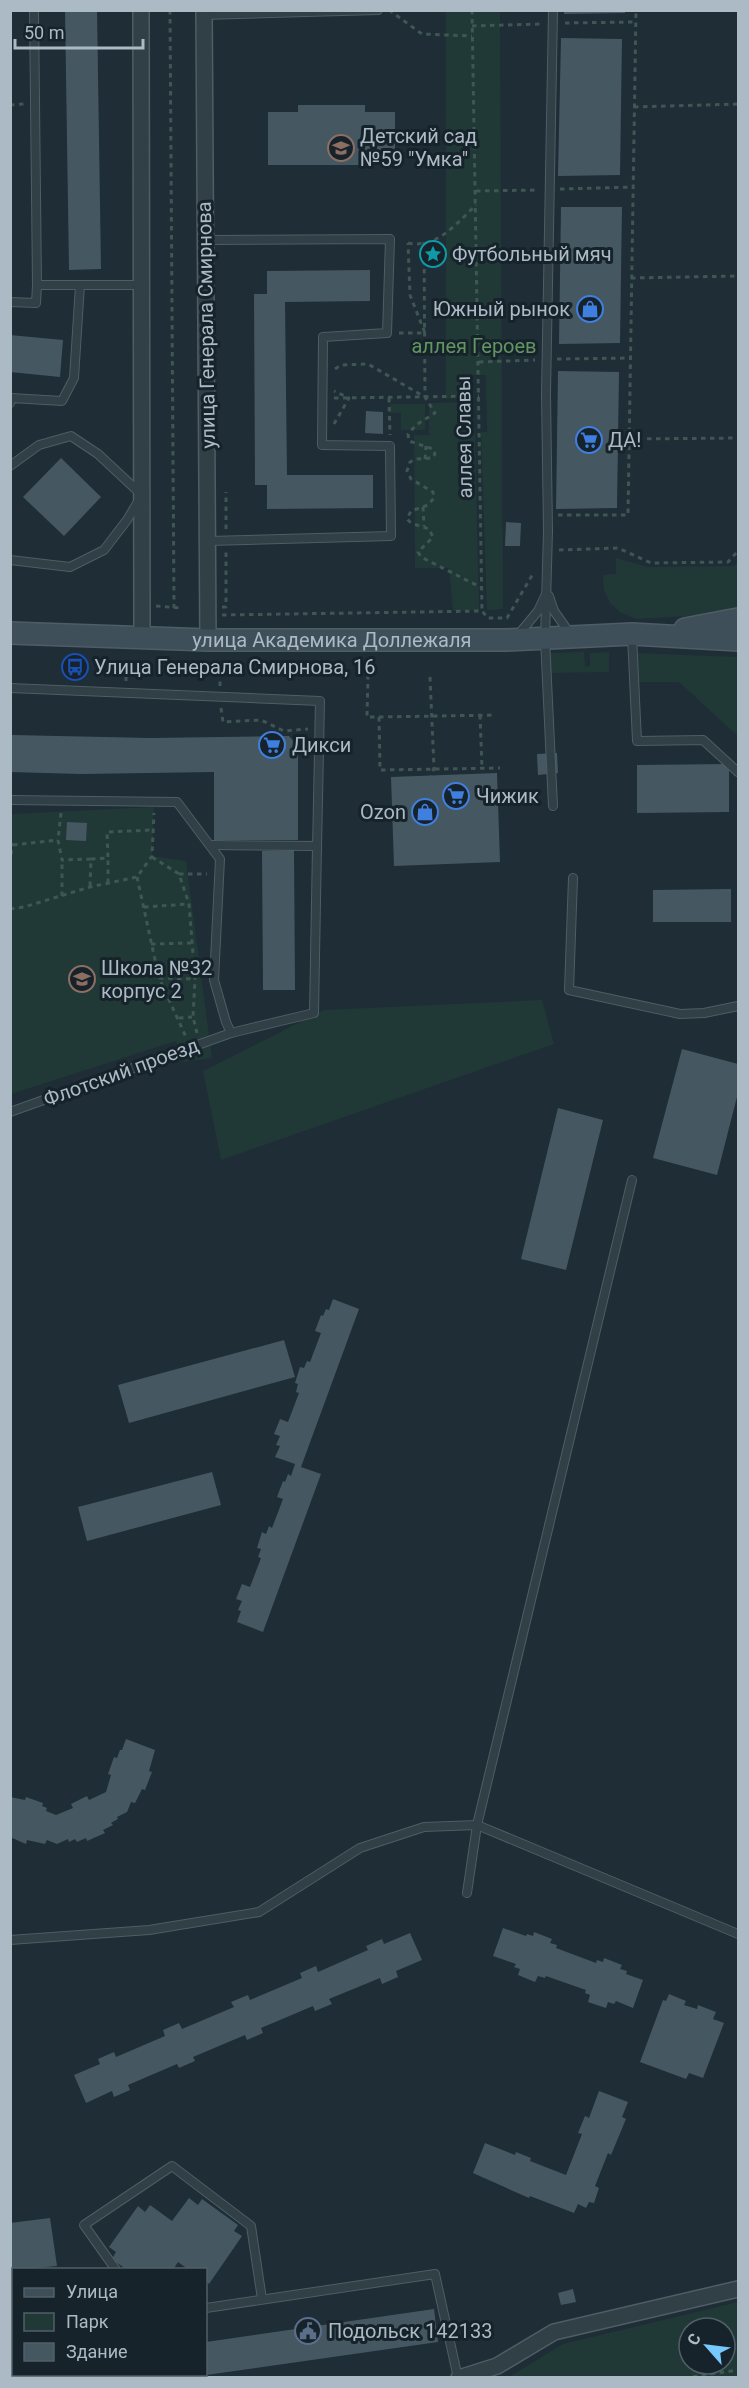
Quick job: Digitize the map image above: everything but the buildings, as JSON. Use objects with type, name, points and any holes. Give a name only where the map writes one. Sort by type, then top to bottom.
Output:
[{"type":"main road","name":"улица Академика Доллежаля","points":[[655,634],[738,619]]},
{"type":"main road","name":"улица Академика Доллежаля","points":[[10,633],[208,640],[513,640],[655,634],[738,640]]},
{"type":"street","points":[[141,10],[142,638]]},
{"type":"street","name":"улица Генерала Смирнова","points":[[204,13],[208,640]]},
{"type":"street","points":[[459,2378],[497,2366],[554,2332],[738,2289]]},
{"type":"lane","points":[[10,302],[36,303],[33,10]]},
{"type":"lane","points":[[204,13],[378,10]]},
{"type":"lane","points":[[553,10],[546,359],[548,550],[545,639],[553,806]]},
{"type":"lane","points":[[206,240],[390,239],[387,333],[323,337],[322,445],[390,446],[391,536],[208,541]]},
{"type":"lane","points":[[37,285],[142,285]]},
{"type":"lane","points":[[10,403],[11,398],[62,401],[74,378],[80,285]]},
{"type":"lane","points":[[10,466],[39,445],[71,436],[98,454],[142,495],[127,520],[104,550],[70,567],[10,560]]},
{"type":"lane","points":[[547,592],[554,610],[573,637]]},
{"type":"lane","points":[[513,640],[538,611],[547,592]]},
{"type":"lane","points":[[632,634],[637,741],[704,741],[738,772]]},
{"type":"lane","points":[[10,688],[320,701],[317,848],[210,845]]},
{"type":"lane","points":[[10,800],[177,802],[220,859],[214,980],[231,1033]]},
{"type":"lane","name":"Флотский проезд","points":[[10,1112],[231,1033],[314,1013],[317,848]]},
{"type":"lane","points":[[573,878],[569,990],[680,1014],[704,1013],[738,1006]]},
{"type":"lane","points":[[467,1893],[477,1825],[632,1180]]},
{"type":"lane","points":[[10,1940],[149,1930],[259,1912],[360,1848],[424,1827],[477,1825],[738,1934]]},
{"type":"lane","points":[[115,2268],[84,2224],[172,2166],[251,2226],[262,2299]]},
{"type":"lane","points":[[207,2308],[435,2274],[459,2378]]},
{"type":"path","name":"улица Генерала Смирнова","points":[[170,10],[174,608]]},
{"type":"path","points":[[389,10],[422,34],[472,36]]},
{"type":"path","name":"аллея Славы","points":[[472,10],[482,611]]},
{"type":"path","points":[[547,515],[628,515],[636,10]]},
{"type":"path","points":[[634,107],[738,104]]},
{"type":"path","points":[[390,239],[417,245],[444,236],[476,204]]},
{"type":"path","points":[[424,242],[425,397]]},
{"type":"path","points":[[408,243],[410,295],[425,333]]},
{"type":"path","points":[[631,278],[738,276]]},
{"type":"path","points":[[387,333],[425,333]]},
{"type":"path","points":[[478,362],[630,358]]},
{"type":"path","points":[[333,371],[341,365],[368,364],[425,397],[435,412],[416,425],[408,434],[409,441],[433,449],[435,454],[432,458],[410,462],[407,471],[411,478],[433,492],[434,498],[423,507],[411,511],[407,519],[411,523],[424,526],[433,537],[420,548],[418,552],[421,556],[482,588]]},
{"type":"path","points":[[332,387],[335,393],[349,398]]},
{"type":"path","points":[[322,399],[479,396]]},
{"type":"path","points":[[389,398],[390,446]]},
{"type":"path","points":[[629,439],[738,438]]},
{"type":"path","points":[[425,459],[426,446]]},
{"type":"path","points":[[423,507],[424,526]]},
{"type":"path","points":[[220,615],[482,611],[488,618],[507,618],[548,550],[618,548],[651,563],[728,562],[738,551]]},
{"type":"path","points":[[151,606],[180,608]]},
{"type":"path","points":[[368,675],[367,717],[496,715]]},
{"type":"path","points":[[430,677],[434,768],[431,776]]},
{"type":"path","points":[[220,697],[223,722],[261,720],[284,730],[319,729]]},
{"type":"path","points":[[480,715],[482,768]]},
{"type":"path","points":[[379,717],[380,770],[500,768]]},
{"type":"path","points":[[10,909],[137,877],[152,856],[155,801]]},
{"type":"path","points":[[62,802],[58,840],[62,860],[62,896]]},
{"type":"path","points":[[108,883],[107,832],[152,830]]},
{"type":"path","points":[[10,860],[12,844],[58,840]]},
{"type":"path","points":[[152,856],[179,874],[219,874]]},
{"type":"path","points":[[62,860],[108,858]]},
{"type":"path","points":[[90,887],[91,859]]},
{"type":"path","points":[[179,874],[189,904],[195,979],[193,1017],[197,1035],[226,1022]]},
{"type":"path","points":[[137,877],[159,978],[179,1018],[183,1034],[191,1039]]},
{"type":"path","points":[[144,907],[189,904]]},
{"type":"path","points":[[151,944],[191,943]]},
{"type":"path","points":[[159,978],[195,979]]},
{"type":"path","points":[[179,1018],[193,1017]]},
{"type":"path","points":[[684,2378],[738,2370]]},
{"type":"green space","name":"аллея Героев","points":[[446,11],[500,11],[503,609],[487,610],[481,432],[487,432],[486,375],[463,375],[463,397],[446,399]]},
{"type":"green space","points":[[467,402],[469,427],[475,428],[479,610],[453,611],[449,568],[415,568],[414,435],[429,435],[429,403]]},
{"type":"green space","points":[[390,404],[425,404],[425,430],[401,430],[401,413],[390,413]]},
{"type":"green space","points":[[616,558],[648,567],[734,566],[738,561],[738,613],[636,619],[620,612],[610,603],[604,590],[603,575],[616,574]]},
{"type":"green space","points":[[584,652],[585,667],[590,666],[590,653],[609,652],[609,672],[549,673],[549,653]]},
{"type":"green space","points":[[636,653],[738,657],[738,736],[679,682],[632,682]]},
{"type":"green space","points":[[154,807],[152,856],[186,861],[212,1058],[184,1062],[176,1041],[11,1094],[11,814]]},
{"type":"green space","points":[[542,1000],[554,1044],[221,1160],[203,1071],[324,1010]]},
{"type":"green space","points":[[738,2302],[738,2377],[509,2377],[563,2344],[677,2317],[677,2376],[737,2376],[737,2316],[680,2316]]},
{"type":"place","name":"Детский сад №59 \"Умка\"","points":[[341,148]]},
{"type":"place","name":"Футбольный мяч","points":[[433,254]]},
{"type":"place","name":"Южный рынок","points":[[590,309]]},
{"type":"place","name":"ДА!","points":[[589,440]]},
{"type":"place","name":"Улица Генерала Смирнова, 16","points":[[75,667]]},
{"type":"place","name":"Дикси","points":[[272,745]]},
{"type":"place","name":"Чижик","points":[[456,796]]},
{"type":"place","name":"Ozon","points":[[425,812]]},
{"type":"place","name":"Школа №32 корпус 2","points":[[82,979]]},
{"type":"place","name":"Подольск 142133","points":[[308,2331]]}]
